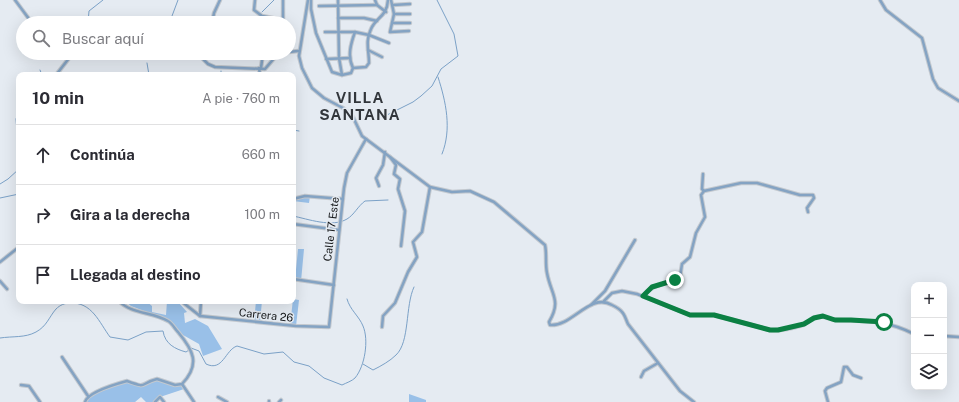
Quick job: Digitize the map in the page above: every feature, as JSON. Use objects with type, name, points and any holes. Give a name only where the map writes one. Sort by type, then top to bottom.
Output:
[{"type":"street","points":[[15,0],[27,16]]},
{"type":"street","points":[[213,16],[220,0]]},
{"type":"street","points":[[256,0],[254,10],[262,16]]},
{"type":"street","points":[[282,16],[283,0]]},
{"type":"street","points":[[308,0],[298,51],[300,63],[312,88],[324,98],[343,108],[353,117],[360,132],[366,138],[430,187],[452,192],[470,190],[494,202],[545,244],[547,275],[556,301],[553,315],[549,322],[550,325],[564,324],[591,306],[604,301],[616,291],[643,296],[690,315],[714,315],[770,330],[778,330],[804,324],[814,318],[823,316],[835,320],[889,323],[911,332]]},
{"type":"street","points":[[311,0],[312,18],[316,32],[332,72],[342,75],[349,75],[353,68],[350,58],[355,32]]},
{"type":"street","points":[[338,0],[339,58],[342,75]]},
{"type":"street","points":[[375,0],[377,5],[386,12]]},
{"type":"street","points":[[390,0],[393,5],[394,14],[391,32],[410,31]]},
{"type":"street","points":[[353,68],[368,66],[369,35],[371,27],[386,12],[390,0]]},
{"type":"street","points":[[880,0],[886,10],[922,38],[933,79],[938,88],[959,103]]},
{"type":"street","points":[[393,5],[410,4]]},
{"type":"street","points":[[319,6],[377,5]]},
{"type":"street","points":[[394,14],[410,14]]},
{"type":"street","points":[[338,18],[364,18],[377,21]]},
{"type":"street","points":[[392,23],[410,23]]},
{"type":"street","points":[[325,32],[355,32],[369,35],[389,43]]},
{"type":"street","points":[[368,49],[382,57]]},
{"type":"street","points":[[326,59],[350,58]]},
{"type":"street","points":[[58,72],[68,60]]},
{"type":"street","points":[[205,60],[208,64],[215,66],[260,68],[267,68],[273,60]]},
{"type":"street","points":[[260,72],[262,60]]},
{"type":"street","name":"Calle 17 Este","points":[[329,326],[339,230],[347,173],[366,138]]},
{"type":"street","points":[[379,186],[376,178],[382,165],[385,152]]},
{"type":"street","points":[[390,156],[395,164],[394,174],[400,179],[398,189],[405,211],[400,246]]},
{"type":"street","points":[[703,174],[702,189],[704,191]]},
{"type":"street","points":[[643,296],[652,287],[667,283],[680,277],[682,264],[690,257],[696,233],[705,217],[701,195],[704,191],[741,183],[757,182],[794,193],[813,195],[814,198],[807,208],[808,212]]},
{"type":"street","points":[[382,327],[383,316],[395,303],[408,272],[417,257],[413,242],[422,232],[430,187]]},
{"type":"street","points":[[296,198],[306,196],[343,199]]},
{"type":"street","points":[[296,224],[339,230]]},
{"type":"street","points":[[591,306],[591,303],[605,291],[635,240]]},
{"type":"street","points":[[0,262],[16,249]]},
{"type":"street","points":[[296,279],[334,285]]},
{"type":"street","points":[[0,281],[7,289]]},
{"type":"street","points":[[604,301],[622,312],[628,324],[680,391],[694,402]]},
{"type":"street","points":[[85,402],[88,396],[127,381],[138,386],[145,385],[157,379],[175,385],[182,384],[189,373],[193,357],[192,350],[168,321],[130,308],[124,304]]},
{"type":"street","points":[[185,304],[200,316]]},
{"type":"street","points":[[200,316],[201,304]]},
{"type":"street","name":"Carrera 26","points":[[200,316],[296,326],[323,328],[329,326]]},
{"type":"street","points":[[947,336],[959,337]]},
{"type":"street","points":[[62,357],[88,396]]},
{"type":"street","points":[[641,377],[644,371],[658,363]]},
{"type":"street","points":[[828,402],[825,391],[841,382],[844,367],[847,367],[853,375],[861,378]]},
{"type":"street","points":[[182,384],[194,402]]},
{"type":"street","points":[[21,385],[29,386],[40,402]]},
{"type":"street","points":[[218,397],[227,402]]},
{"type":"street","points":[[155,402],[160,398],[164,402]]},
{"type":"shaded area","points":[[310,196],[309,203],[296,201],[296,198]]},
{"type":"shaded area","points":[[298,249],[304,249],[301,281],[296,280]]},
{"type":"shaded area","points":[[296,300],[299,300],[296,326],[290,326],[292,304],[296,304]]},
{"type":"shaded area","points":[[129,304],[150,304],[152,306],[152,312],[166,315],[167,304],[180,304],[187,312],[184,313],[185,323],[195,319],[208,326],[222,349],[203,356],[199,344],[183,335],[171,321]]},
{"type":"shaded area","points":[[256,304],[262,304],[260,322],[254,322]]},
{"type":"shaded area","points":[[154,380],[175,385],[182,384],[184,389],[160,397],[155,402],[146,402],[141,397],[135,402],[85,402],[91,395],[103,388],[117,383],[127,381],[138,386],[142,386]]},
{"type":"shaded area","points":[[409,394],[426,400],[426,402],[409,402]]},
{"type":"waterway","points":[[89,16],[89,11],[103,0]]},
{"type":"waterway","points":[[172,16],[178,0]]},
{"type":"waterway","points":[[262,12],[274,0]]},
{"type":"waterway","points":[[387,115],[413,102],[421,96],[432,86],[441,69],[458,56],[454,34],[437,0]]},
{"type":"waterway","points":[[147,63],[148,72]]},
{"type":"waterway","points":[[438,77],[447,116],[447,135],[442,154]]},
{"type":"waterway","points":[[0,184],[16,172]]},
{"type":"waterway","points":[[0,198],[16,195]]},
{"type":"waterway","points":[[296,217],[327,223],[341,222],[354,213],[365,201],[388,200]]},
{"type":"waterway","points":[[363,364],[373,370],[391,359],[400,349],[403,342],[409,304],[414,287]]},
{"type":"waterway","points":[[191,348],[199,351],[206,364],[212,366],[220,363],[229,352],[237,346],[264,354],[283,352],[294,362],[309,366],[324,378],[342,385],[355,378],[364,360],[366,345],[363,326],[347,299]]},
{"type":"waterway","points":[[0,338],[23,336],[40,330],[54,312],[63,304]]},
{"type":"waterway","points":[[78,304],[89,309],[94,314],[110,337],[128,340],[146,332],[163,331],[168,343],[186,352],[189,350]]},
{"type":"district","name":"VILLA SANTANA","points":[[360,106]]},
{"type":"route","points":[[675,280],[652,287],[643,296],[690,315],[714,315],[770,330],[778,330],[804,324],[814,318],[823,316],[835,320],[884,322]]}]
